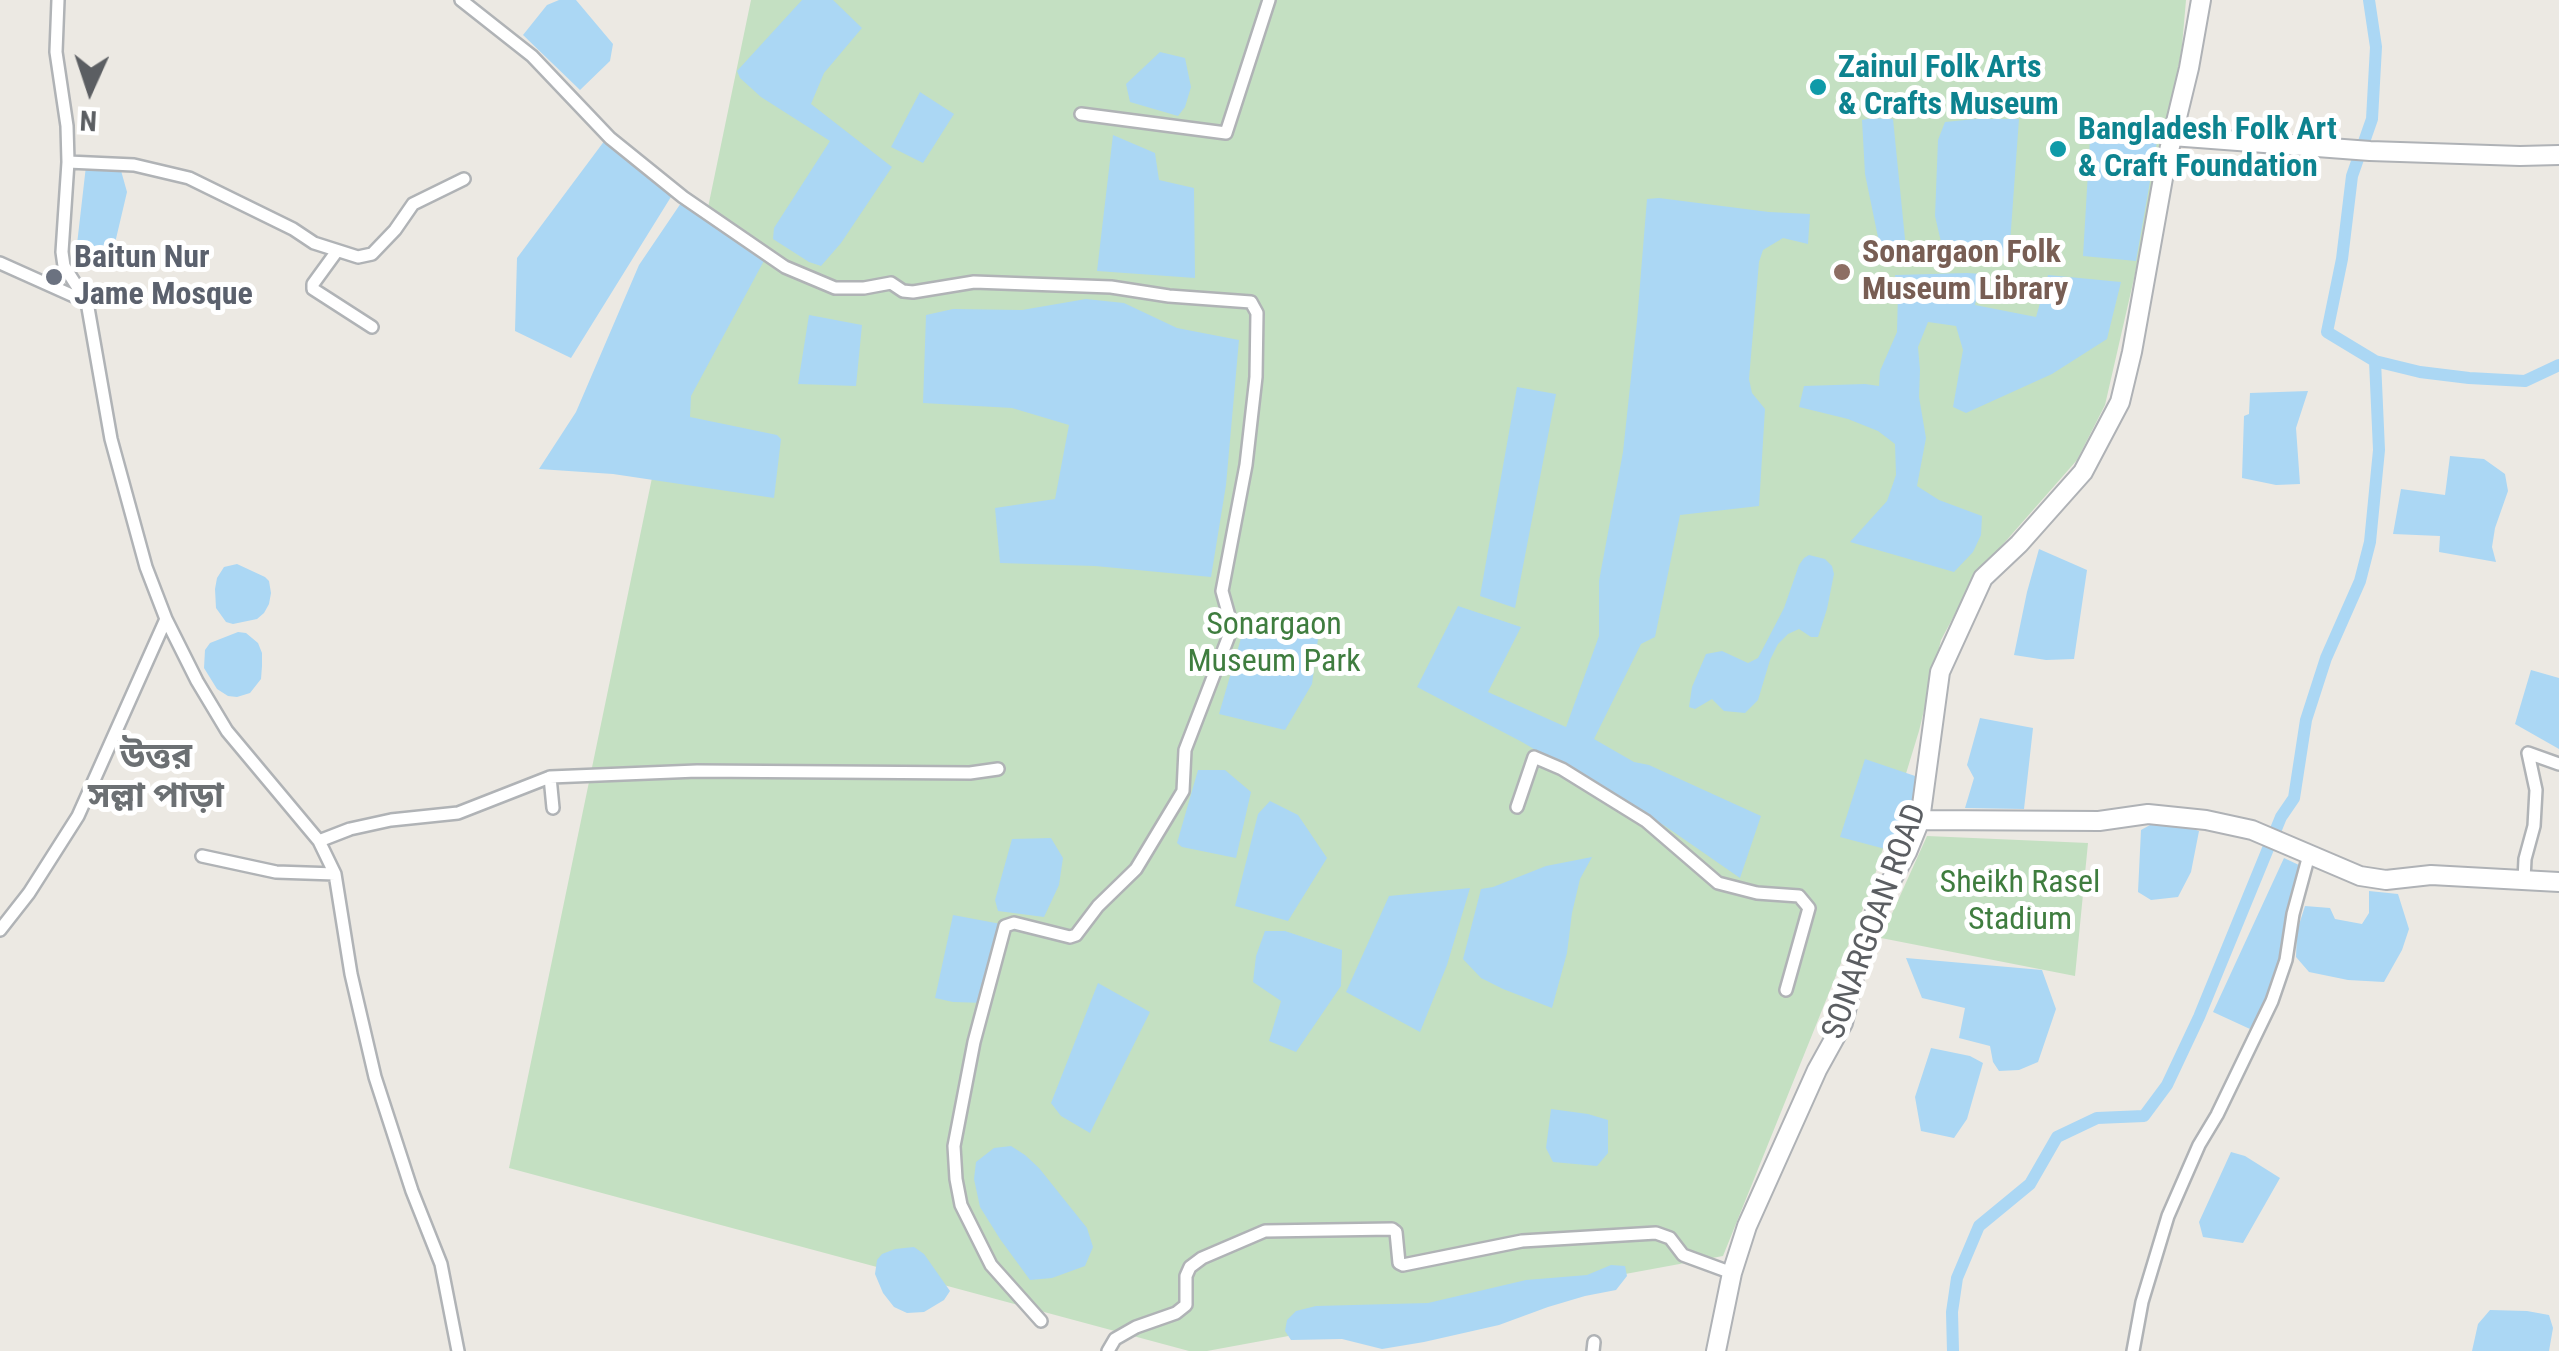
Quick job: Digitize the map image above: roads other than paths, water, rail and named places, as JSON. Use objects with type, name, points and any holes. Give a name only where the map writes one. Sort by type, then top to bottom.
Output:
[{"type":"main road","name":"SONARGOAN ROAD","points":[[1716,1351],[1732,1273],[1747,1226],[1817,1070],[1843,1023],[1860,953],[1878,904],[1920,820],[1940,672],[1983,578],[2083,472],[2120,402],[2201,0]]},
{"type":"main road","points":[[2172,136],[2370,151],[2559,155]]},
{"type":"main road","points":[[1920,820],[2099,821],[2148,814],[2252,830],[2360,876],[2386,880],[2431,875],[2559,882]]},
{"type":"street","points":[[58,0],[56,52],[68,162],[64,266],[88,302],[111,440],[146,566],[166,619],[227,730],[319,840],[335,874],[351,974],[375,1077],[412,1191],[442,1264],[458,1351]]},
{"type":"street","points":[[461,0],[532,56],[610,138],[683,197],[784,267],[835,288],[891,283],[903,292],[913,292],[974,282],[1111,286],[1169,296],[1251,302],[1256,313],[1256,377],[1248,448],[1222,591],[1230,633],[1185,750],[1183,790],[1136,869],[1098,906],[1076,935],[1070,937],[1014,924],[1005,926],[974,1042],[954,1146],[961,1205],[992,1265],[1041,1321]]},
{"type":"street","points":[[1081,114],[1226,133],[1269,0]]},
{"type":"street","points":[[68,162],[134,165],[189,178],[314,243],[358,257],[372,254],[414,204],[464,178]]},
{"type":"street","points":[[337,251],[313,289],[372,327]]},
{"type":"street","points":[[0,263],[88,302]]},
{"type":"street","points":[[0,930],[29,893],[78,816],[166,619]]},
{"type":"street","points":[[2524,880],[2536,790],[2528,753],[2559,764]]},
{"type":"street","points":[[1517,808],[1534,757],[1562,769],[1646,821],[1718,883],[1757,893],[1800,896],[1809,908],[1786,990]]},
{"type":"street","points":[[319,840],[391,820],[458,813],[550,777],[697,771],[970,773],[998,769]]},
{"type":"street","points":[[550,777],[553,808]]},
{"type":"street","points":[[202,856],[276,872],[335,874]]},
{"type":"street","points":[[2133,1351],[2142,1302],[2168,1216],[2272,1001],[2286,960],[2293,914],[2309,856]]},
{"type":"street","points":[[1108,1351],[1114,1339],[1176,1313],[1186,1304],[1186,1276],[1190,1267],[1265,1231],[1392,1229],[1396,1232],[1399,1263],[1403,1265],[1522,1241],[1656,1232],[1670,1238],[1683,1254],[1732,1273]]},
{"type":"water","points":[[576,0],[613,44],[610,61],[580,90],[523,35],[547,5]]},
{"type":"water","points":[[802,0],[833,0],[862,28],[824,73],[811,104],[892,167],[821,266],[773,239],[774,228],[830,141],[761,97],[737,71]]},
{"type":"water","points":[[1160,52],[1185,58],[1191,87],[1178,116],[1130,102],[1126,84]]},
{"type":"water","points":[[920,92],[954,114],[923,163],[891,147]]},
{"type":"water","points":[[1893,119],[1905,239],[1904,246],[1892,255],[1884,254],[1880,247],[1865,174],[1862,120]]},
{"type":"water","points":[[2019,119],[2009,257],[1961,251],[1941,242],[1935,216],[1938,140],[1945,122]]},
{"type":"water","points":[[2091,122],[2159,130],[2136,261],[2083,256]]},
{"type":"water","points":[[1113,135],[1155,153],[1159,180],[1194,188],[1195,278],[1097,271]]},
{"type":"water","points":[[605,140],[674,192],[571,358],[515,331],[517,258]]},
{"type":"water","points":[[86,166],[120,167],[127,192],[111,260],[76,253]]},
{"type":"water","points":[[1647,199],[1810,214],[1808,244],[1783,238],[1763,250],[1759,262],[1749,379],[1752,393],[1765,409],[1759,506],[1680,515],[1655,637],[1641,644],[1594,739],[1634,762],[1649,765],[1761,816],[1740,878],[1665,826],[1522,742],[1417,687],[1458,606],[1521,627],[1488,692],[1566,727],[1599,636],[1599,581],[1623,452]]},
{"type":"water","points":[[683,200],[766,257],[691,396],[690,417],[777,435],[781,439],[774,498],[613,474],[539,469],[576,412],[639,265]]},
{"type":"water","points":[[1982,274],[1975,305],[2036,317],[2048,275],[2121,282],[2107,339],[2052,374],[1966,413],[1953,407],[1963,350],[1956,326],[1928,322],[1918,347],[1919,397],[1926,438],[1917,486],[1939,500],[1982,516],[1981,535],[1973,552],[1954,572],[1850,542],[1887,501],[1896,475],[1895,444],[1878,431],[1848,419],[1799,407],[1804,386],[1879,386],[1880,371],[1897,332],[1895,275]]},
{"type":"water","points":[[1086,299],[1124,303],[1177,328],[1239,340],[1226,485],[1211,577],[1095,566],[1000,563],[995,508],[1055,499],[1069,425],[1012,408],[923,403],[926,315],[953,309],[1022,310]]},
{"type":"water","points":[[809,315],[862,325],[856,386],[798,384]]},
{"type":"water","points":[[1517,387],[1556,394],[1515,608],[1480,596]]},
{"type":"water","points":[[2308,391],[2296,428],[2300,484],[2276,485],[2242,478],[2244,416],[2249,414],[2250,393]]},
{"type":"water","points":[[2450,456],[2484,459],[2505,474],[2508,491],[2492,547],[2496,562],[2439,552],[2440,536],[2393,534],[2401,489],[2445,495]]},
{"type":"water","points":[[2039,549],[2087,570],[2074,659],[2014,655]]},
{"type":"water","points":[[1809,555],[1825,559],[1834,574],[1818,637],[1799,629],[1778,644],[1758,700],[1745,713],[1724,711],[1712,699],[1695,709],[1689,707],[1692,687],[1706,654],[1722,651],[1748,663],[1758,658],[1784,608],[1799,565]]},
{"type":"water","points":[[237,564],[265,577],[271,593],[269,604],[257,619],[233,624],[226,622],[216,608],[215,589],[224,567]]},
{"type":"water","points":[[1246,621],[1318,639],[1312,684],[1285,730],[1219,714]]},
{"type":"water","points":[[238,632],[258,643],[262,666],[261,679],[250,693],[237,697],[217,689],[204,668],[205,650],[210,643]]},
{"type":"water","points":[[2531,670],[2559,678],[2559,749],[2515,724]]},
{"type":"water","points":[[1980,718],[2033,728],[2024,809],[1965,808],[1974,778],[1967,765]]},
{"type":"water","points":[[1865,759],[1921,778],[1913,816],[1899,848],[1889,850],[1840,837]]},
{"type":"water","points":[[1198,770],[1225,770],[1251,792],[1236,858],[1177,843]]},
{"type":"water","points":[[1270,801],[1298,815],[1327,858],[1288,921],[1235,906],[1258,814]]},
{"type":"water","points":[[2150,825],[2184,826],[2199,831],[2191,872],[2178,897],[2151,900],[2138,892],[2141,830]]},
{"type":"water","points":[[1051,838],[1063,858],[1059,885],[1044,917],[998,911],[995,900],[1012,839]]},
{"type":"water","points":[[1592,857],[1580,879],[1552,1008],[1481,978],[1463,959],[1481,889],[1546,866]]},
{"type":"water","points":[[2284,858],[2301,866],[2280,962],[2250,1029],[2213,1012]]},
{"type":"water","points":[[1470,888],[1447,965],[1420,1032],[1346,992],[1389,896]]},
{"type":"water","points":[[2369,891],[2398,894],[2409,929],[2384,982],[2309,972],[2296,957],[2297,931],[2305,906],[2330,908],[2335,919],[2362,924],[2369,913]]},
{"type":"water","points":[[953,915],[1001,924],[984,1003],[935,998]]},
{"type":"water","points":[[1265,931],[1285,931],[1342,950],[1341,986],[1296,1052],[1269,1041],[1281,1001],[1253,982],[1256,956]]},
{"type":"water","points":[[1906,958],[2042,970],[2056,1009],[2038,1062],[2019,1070],[1999,1071],[1990,1046],[1959,1038],[1965,1008],[1922,998]]},
{"type":"water","points":[[1098,983],[1150,1012],[1090,1133],[1061,1116],[1051,1103]]},
{"type":"water","points":[[1931,1048],[1970,1056],[1983,1063],[1967,1119],[1954,1138],[1921,1131],[1915,1097]]},
{"type":"water","points":[[1551,1109],[1608,1120],[1608,1153],[1597,1166],[1553,1162],[1546,1148]]},
{"type":"water","points":[[1011,1146],[1039,1168],[1087,1228],[1093,1247],[1085,1266],[1052,1278],[1030,1280],[980,1207],[974,1179],[976,1162],[994,1148]]},
{"type":"water","points":[[2231,1152],[2245,1156],[2280,1178],[2243,1243],[2203,1237],[2199,1222]]},
{"type":"water","points":[[914,1247],[924,1254],[950,1291],[944,1300],[924,1312],[907,1313],[894,1307],[875,1274],[882,1254]]},
{"type":"water","points":[[1611,1265],[1625,1266],[1627,1276],[1616,1290],[1548,1307],[1499,1325],[1424,1342],[1382,1349],[1342,1339],[1291,1340],[1285,1331],[1287,1320],[1296,1311],[1316,1306],[1428,1303],[1526,1280],[1587,1275]]},
{"type":"water","points":[[2490,1310],[2549,1315],[2553,1328],[2549,1351],[2472,1351],[2478,1324]]},
{"type":"waterway","points":[[1953,1351],[1952,1312],[1957,1278],[1979,1226],[2030,1184],[2057,1137],[2097,1118],[2144,1116],[2167,1085],[2281,817],[2294,798],[2306,720],[2326,658],[2360,581],[2370,542],[2379,450],[2375,361],[2327,332],[2342,259],[2352,176],[2372,119],[2376,47],[2369,0]]},
{"type":"waterway","points":[[2375,361],[2420,372],[2525,381],[2559,365]]},
{"type":"place","name":"Zainul Folk Arts & Crafts Museum","points":[[1818,87]]},
{"type":"place","name":"Bangladesh Folk Art & Craft Foundation","points":[[2058,149]]},
{"type":"place","name":"Sonargaon Folk Museum Library","points":[[1842,272]]},
{"type":"place","name":"Baitun Nur Jame Mosque","points":[[54,277]]},
{"type":"district","name":"উত্তর সল্লা পাড়া","points":[[156,778]]},
{"type":"park label","name":"Sonargaon Museum Park","points":[[1274,644]]},
{"type":"park label","name":"Sheikh Rasel Stadium","points":[[2020,902]]}]
